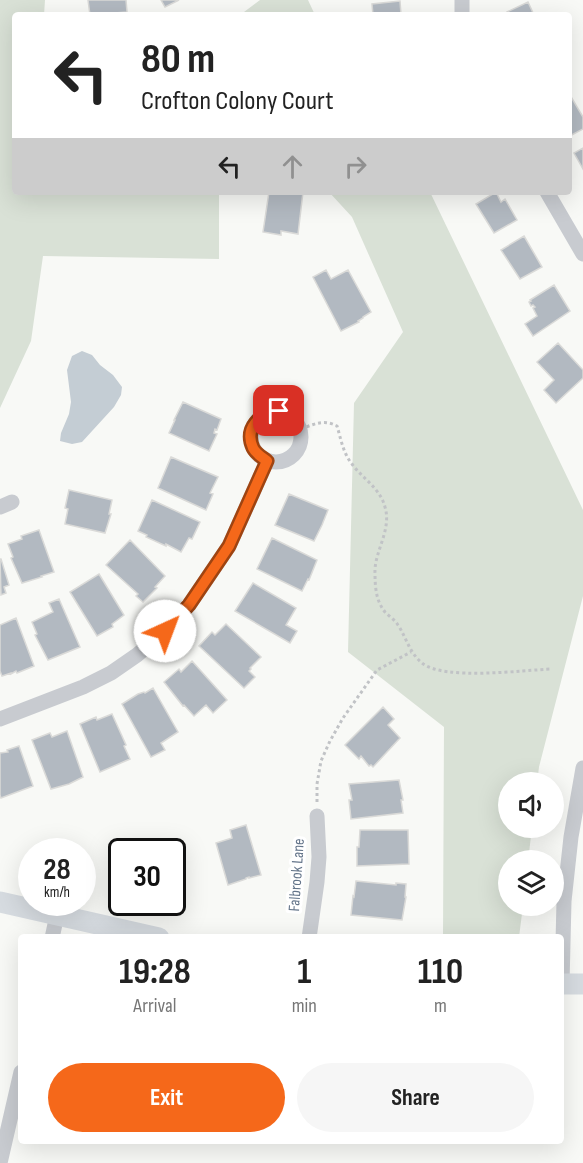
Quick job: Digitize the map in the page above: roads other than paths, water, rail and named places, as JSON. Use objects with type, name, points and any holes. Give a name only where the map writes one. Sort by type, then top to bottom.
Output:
[{"type":"street","points":[[549,195],[583,254]]},
{"type":"street","points":[[279,411],[288,414],[296,420],[301,429],[302,441],[296,454],[288,460],[277,463],[267,461],[253,447],[251,438],[253,425],[260,417],[270,412],[279,411]]},
{"type":"street","points":[[0,719],[83,687],[111,673],[165,631],[189,605],[229,546],[267,461]]},
{"type":"street","points":[[563,934],[564,901],[577,838],[583,768]]},
{"type":"street","name":"Falbrook Lane","points":[[310,934],[319,857],[317,816]]},
{"type":"street","points":[[0,902],[18,906]]},
{"type":"street","points":[[53,934],[57,916]]},
{"type":"street","points":[[61,916],[141,934]]},
{"type":"street","points":[[564,984],[583,984]]},
{"type":"street","points":[[0,1163],[18,1085]]}]
